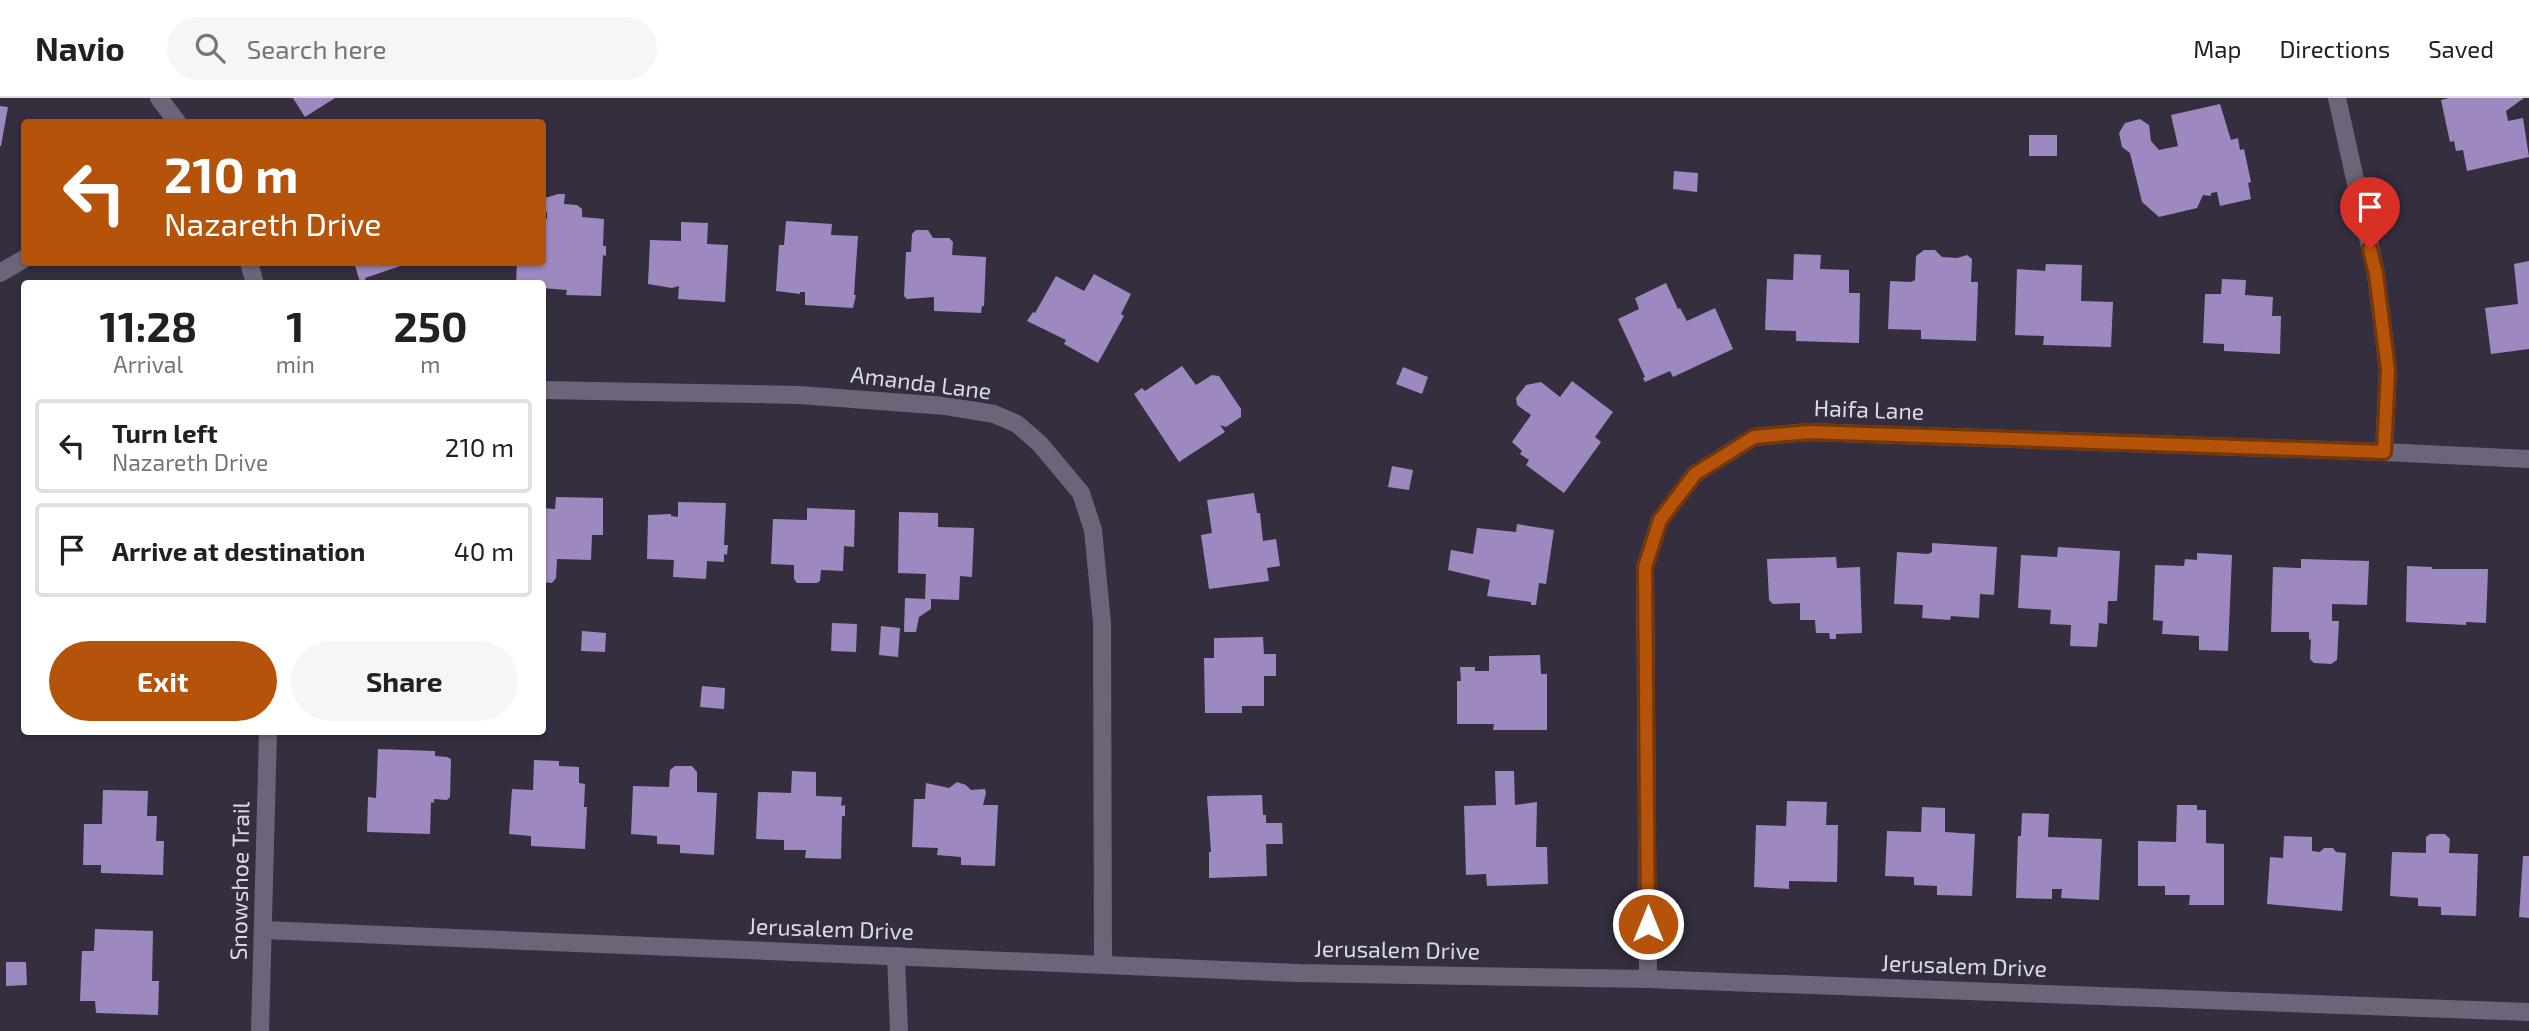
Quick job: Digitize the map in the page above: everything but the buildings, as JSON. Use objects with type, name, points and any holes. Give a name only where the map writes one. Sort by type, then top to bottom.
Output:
[{"type":"street","points":[[159,98],[175,119]]},
{"type":"street","points":[[2337,98],[2376,274],[2388,370],[2384,452]]},
{"type":"street","points":[[0,273],[21,261]]},
{"type":"street","name":"Amanda Lane","points":[[546,390],[799,395],[946,406],[994,414],[1017,424],[1040,444],[1081,494],[1093,530],[1102,623],[1104,965]]},
{"type":"street","name":"Haifa Lane","points":[[1648,979],[1645,567],[1660,520],[1695,474],[1754,437],[1809,432],[2529,459]]},
{"type":"street","name":"Snowshoe Trail","points":[[260,1031],[268,735]]},
{"type":"street","name":"Jerusalem Drive","points":[[264,930],[1297,973],[1648,979],[2529,1012]]},
{"type":"street","points":[[895,956],[899,1031]]},
{"type":"route","points":[[1648,924],[1645,567],[1660,520],[1695,474],[1754,437],[1809,432],[2384,452],[2388,370],[2376,274],[2370,249]]}]
